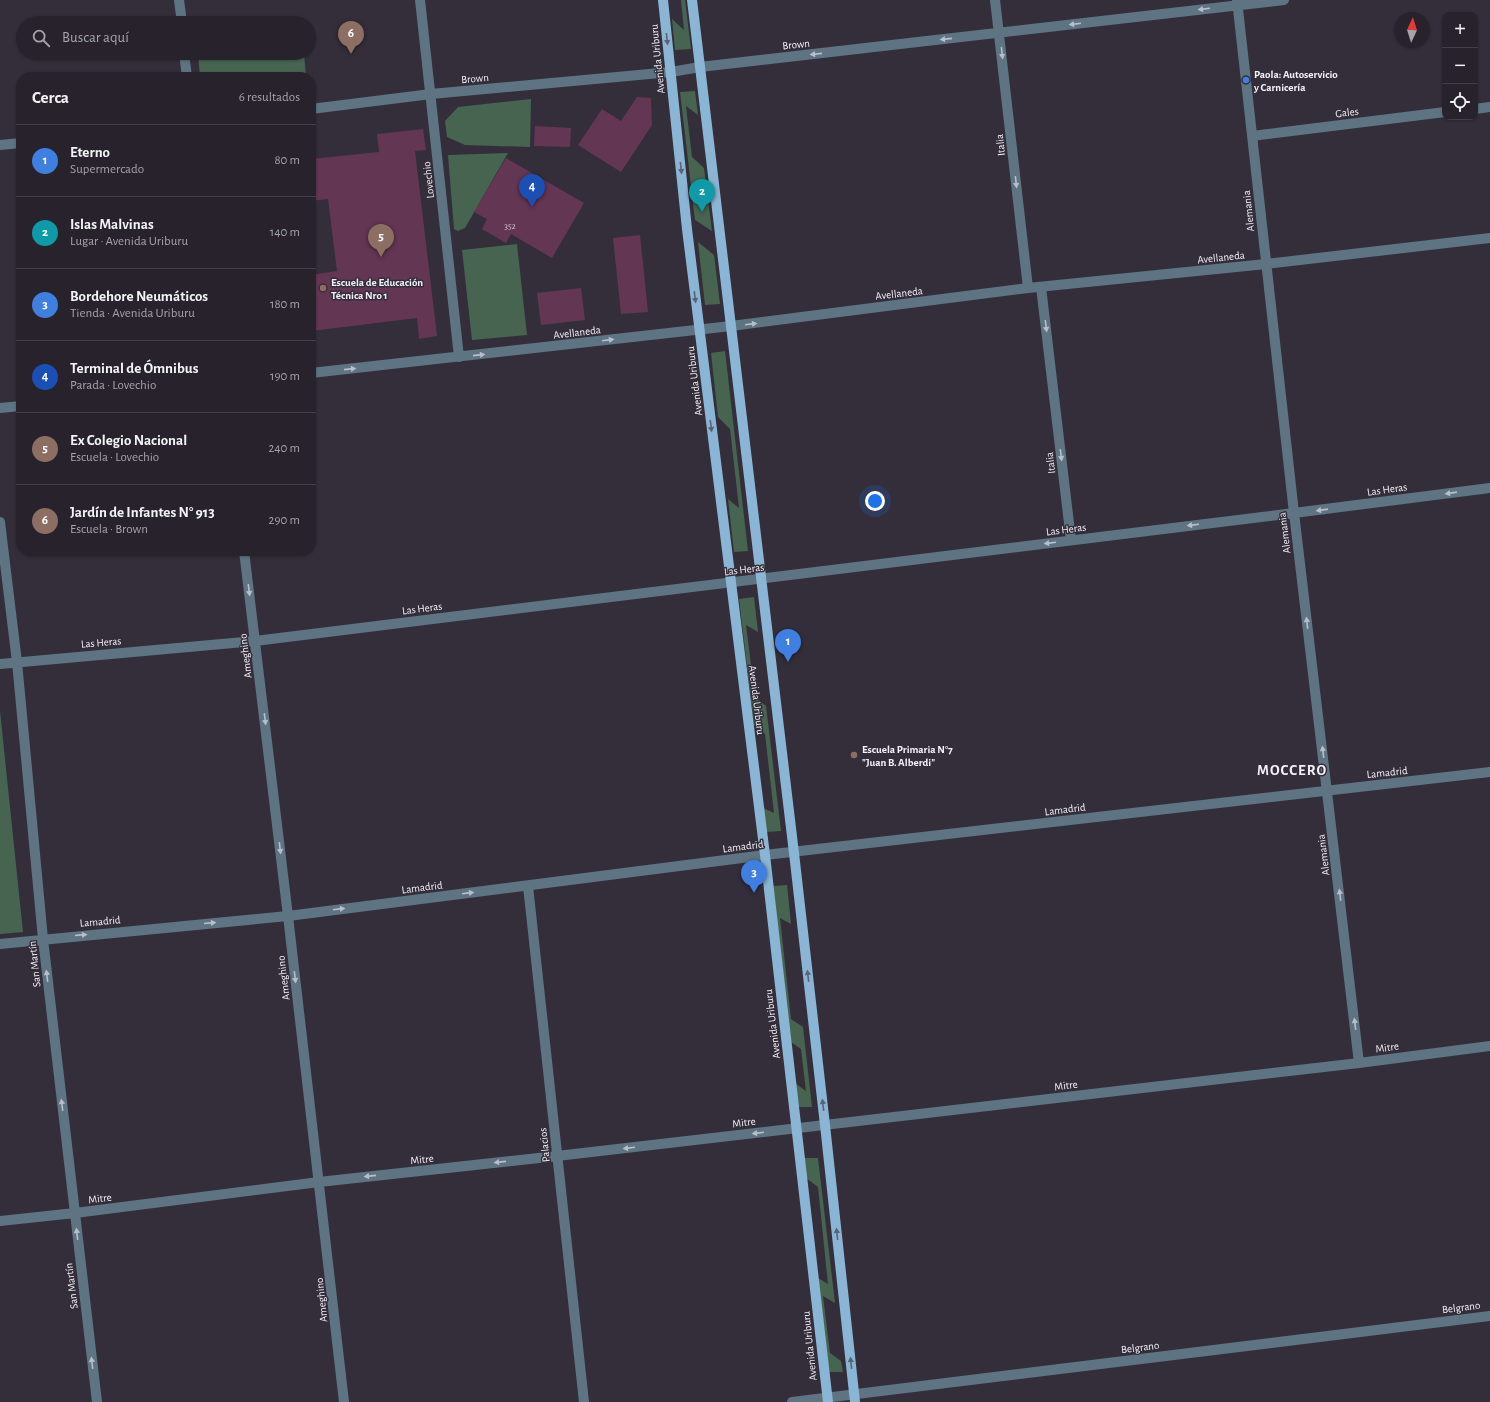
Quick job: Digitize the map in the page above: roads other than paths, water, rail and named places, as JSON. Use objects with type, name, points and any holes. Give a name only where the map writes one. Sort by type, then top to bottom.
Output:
[{"type":"main road","name":"Avenida Uriburu","points":[[663,0],[687,229],[797,1128],[827,1400]]},
{"type":"main road","name":"Avenida Uriburu","points":[[692,0],[794,853],[855,1398]]},
{"type":"street","points":[[179,0],[181,16]]},
{"type":"street","name":"Lovechio","points":[[420,0],[460,357]]},
{"type":"street","name":"Italia","points":[[996,0],[1028,288]]},
{"type":"street","name":"Brown","points":[[316,108],[431,94],[671,72],[700,67],[999,33],[1237,3],[1284,0]]},
{"type":"street","name":"Alemania","points":[[1237,3],[1294,513],[1359,1063]]},
{"type":"street","points":[[185,60],[186,72]]},
{"type":"street","points":[[1478,109],[1490,107]]},
{"type":"street","name":"Gales","points":[[1252,136],[1442,112]]},
{"type":"street","points":[[0,145],[16,143]]},
{"type":"street","name":"Avellaneda","points":[[316,372],[700,330],[1028,288],[1266,264],[1490,238]]},
{"type":"street","name":"Italia","points":[[1041,287],[1071,540]]},
{"type":"street","points":[[0,408],[16,406]]},
{"type":"street","name":"Las Heras","points":[[0,664],[255,641],[1490,488]]},
{"type":"street","name":"San Martín","points":[[0,522],[17,662],[43,939],[97,1402]]},
{"type":"street","name":"Ameghino","points":[[245,556],[344,1402]]},
{"type":"street","name":"Lamadrid","points":[[0,944],[288,916],[764,856],[1490,772]]},
{"type":"street","name":"Palacios","points":[[528,886],[584,1402]]},
{"type":"street","name":"Mitre","points":[[0,1221],[319,1182],[557,1156],[1359,1063],[1490,1046]]},
{"type":"street","name":"Belgrano","points":[[792,1402],[855,1398],[1490,1316]]},
{"type":"place","name":"Jardín de Infantes N° 913","points":[[351,54]]},
{"type":"place","name":"Paola: Autoservicio y Carnicería","points":[[1246,80]]},
{"type":"place","name":"Terminal de Ómnibus","points":[[532,207]]},
{"type":"place","name":"Islas Malvinas","points":[[702,212]]},
{"type":"place","name":"Ex Colegio Nacional","points":[[381,257]]},
{"type":"place","name":"Escuela de Educación Técnica Nro 1","points":[[323,288]]},
{"type":"place","name":"Eterno","points":[[788,662]]},
{"type":"place","name":"Escuela Primaria N°7 \"Juan B. Alberdi\"","points":[[854,755]]},
{"type":"place","name":"Bordehore Neumáticos","points":[[754,893]]},
{"type":"district","name":"MOCCERO","points":[[1292,770]]}]
